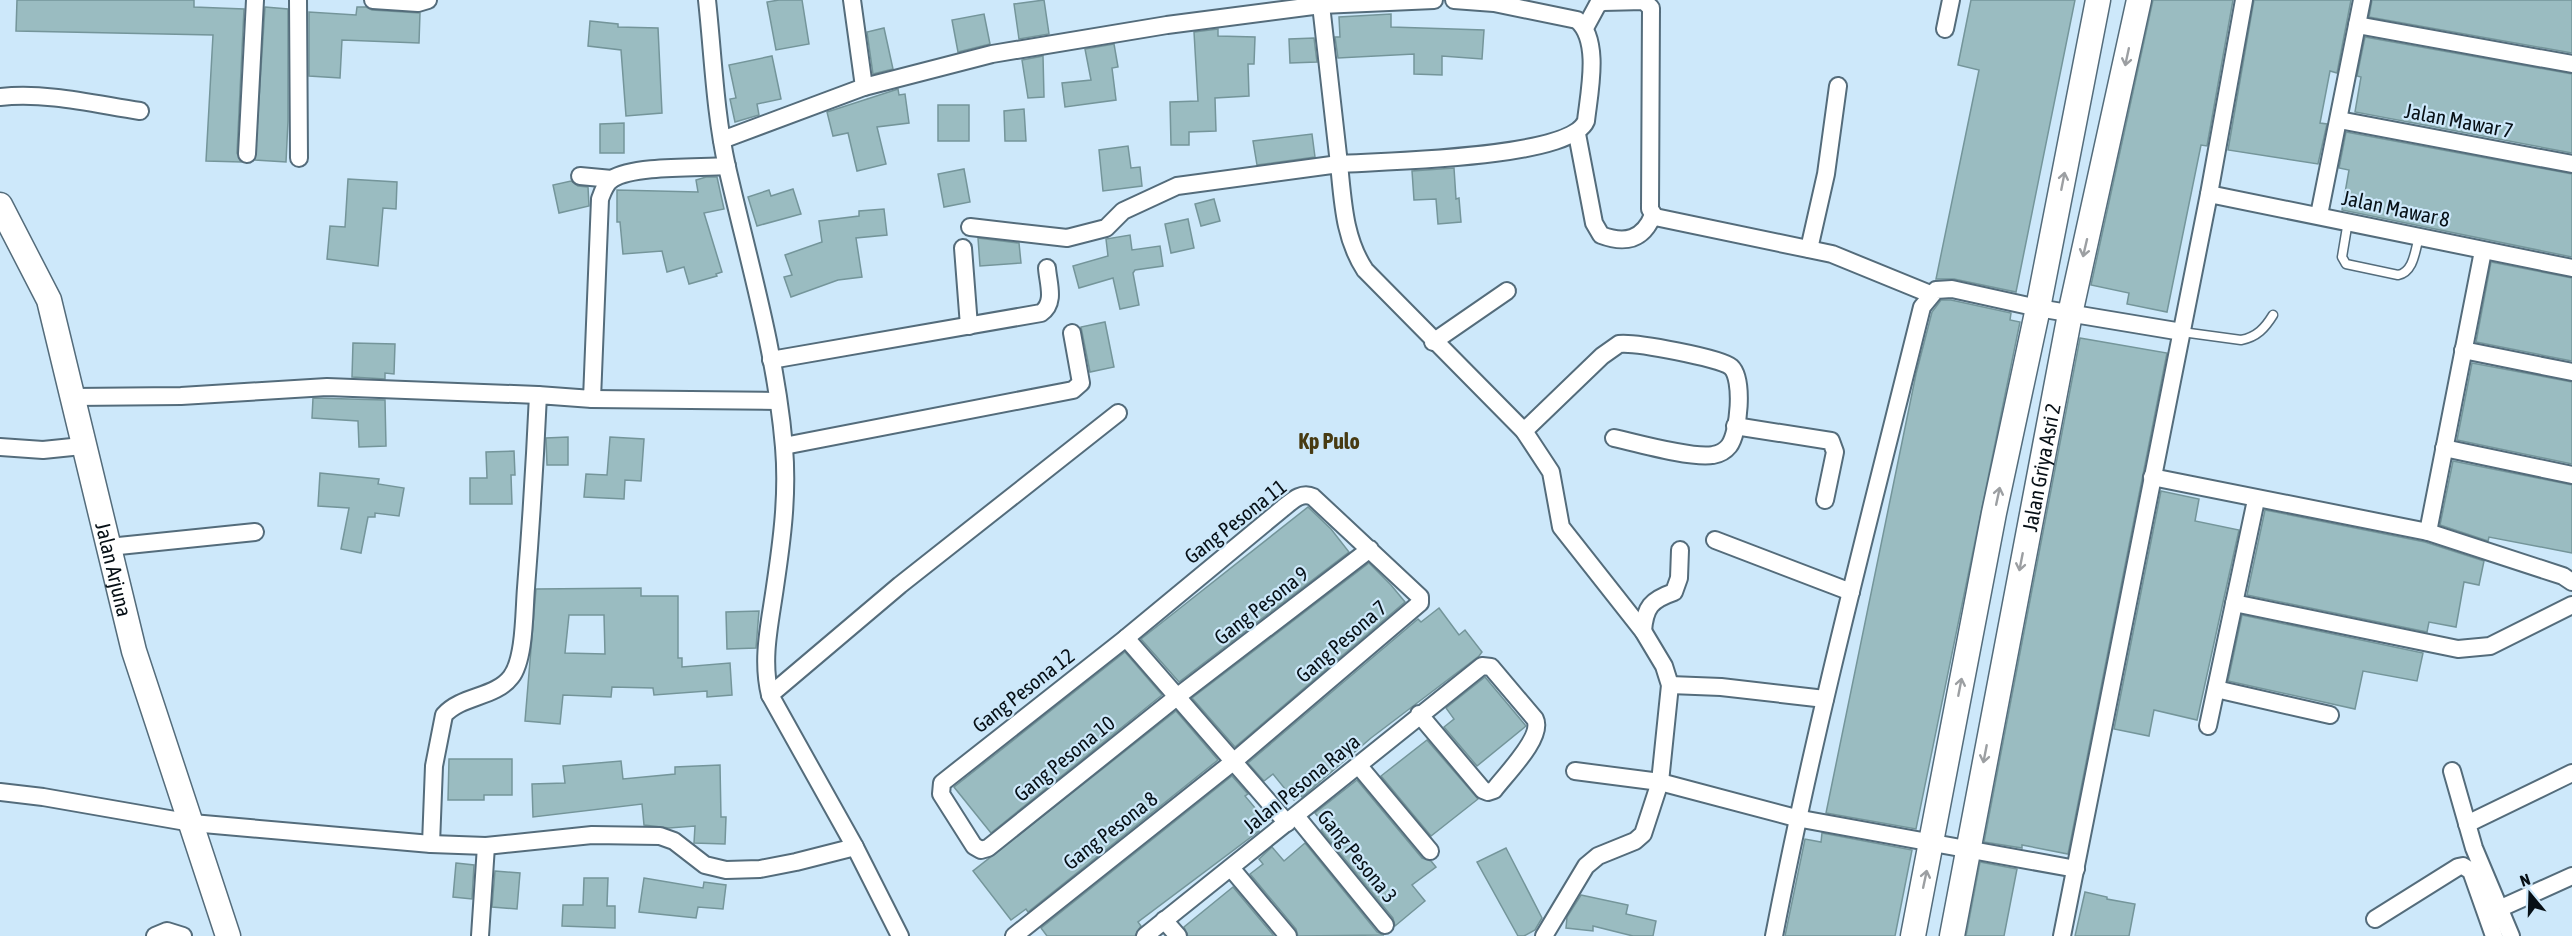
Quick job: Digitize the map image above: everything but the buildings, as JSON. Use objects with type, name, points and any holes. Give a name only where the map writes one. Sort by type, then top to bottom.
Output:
[{"type":"street","points":[[247,154],[255,0]]},
{"type":"street","points":[[298,0],[299,158]]},
{"type":"street","points":[[373,0],[418,3],[428,0]]},
{"type":"street","points":[[707,0],[722,140],[771,360],[784,446],[786,486],[784,518],[766,654],[770,695],[855,847],[900,936]]},
{"type":"street","points":[[852,0],[864,87]]},
{"type":"street","points":[[722,140],[864,87],[992,54],[1167,25],[1321,5],[1434,0]]},
{"type":"street","points":[[970,227],[1067,238],[1106,228],[1123,211],[1177,186],[1339,164],[1533,149],[1577,134],[1586,121],[1591,67],[1589,37],[1585,28],[1577,20],[1494,3],[1454,0]]},
{"type":"street","points":[[1945,29],[1951,0]]},
{"type":"street","name":"Jalan Griya Asri 2","points":[[1913,936],[1934,843],[1992,525],[2038,308],[2098,0]]},
{"type":"street","name":"Jalan Griya Asri 2","points":[[1952,936],[1966,849],[2070,314],[2139,0]]},
{"type":"street","points":[[2062,936],[2210,194],[2244,0]]},
{"type":"street","points":[[2319,214],[2362,0]]},
{"type":"street","points":[[1585,28],[1598,4],[1603,2],[1644,1],[1651,10],[1650,209],[1657,219],[1832,254],[1930,294]]},
{"type":"street","points":[[1321,5],[1347,233],[1353,253],[1365,270],[1433,342],[1524,431],[1551,472],[1561,527],[1643,631],[1664,666],[1670,685],[1660,782],[1641,837],[1630,844],[1598,856],[1586,866],[1544,936]]},
{"type":"street","points":[[2357,25],[2572,64]]},
{"type":"street","points":[[1809,249],[1826,174],[1838,86]]},
{"type":"street","points":[[0,97],[21,94],[43,96],[140,111]]},
{"type":"street","name":"Jalan Mawar 7","points":[[2339,120],[2572,164]]},
{"type":"street","points":[[1577,134],[1594,223],[1601,235],[1619,239],[1639,237],[1648,228],[1653,215]]},
{"type":"street","points":[[580,176],[612,179],[634,171],[727,166]]},
{"type":"street","points":[[592,399],[600,199],[604,188],[612,179]]},
{"type":"street","name":"Jalan Mawar 8","points":[[2210,194],[2319,214],[2483,251],[2572,268]]},
{"type":"street","name":"Jalan Arjuna","points":[[0,205],[49,300],[73,397],[82,446],[134,651],[228,936]]},
{"type":"street","points":[[963,248],[969,327]]},
{"type":"street","points":[[2428,532],[2483,251]]},
{"type":"street","points":[[771,360],[969,327],[1045,311],[1050,299],[1047,268]]},
{"type":"street","points":[[1774,936],[1796,818],[1922,307],[1930,294],[1936,290],[1952,288],[2038,308],[2182,332]]},
{"type":"street","points":[[1433,342],[1507,291]]},
{"type":"street","points":[[784,446],[1073,390],[1081,383],[1072,333]]},
{"type":"street","points":[[1524,431],[1614,346],[1625,343],[1682,352],[1731,367],[1740,385],[1735,426],[1729,446],[1722,452],[1710,456],[1614,438]]},
{"type":"street","points":[[2463,350],[2572,372]]},
{"type":"street","points":[[73,397],[181,396],[327,387],[592,399],[778,401]]},
{"type":"street","points":[[431,844],[434,766],[444,715],[461,702],[503,685],[514,673],[517,663],[522,636],[534,493],[538,395]]},
{"type":"street","points":[[770,695],[900,585],[1118,413]]},
{"type":"street","points":[[1735,426],[1831,441],[1835,452],[1825,500]]},
{"type":"street","points":[[0,447],[43,450],[82,446]]},
{"type":"street","points":[[2444,448],[2572,475]]},
{"type":"street","points":[[2152,477],[2256,500],[2428,532],[2563,576],[2572,582]]},
{"type":"street","name":"Gang Pesona 11","points":[[1126,638],[1282,508],[1302,496],[1313,497],[1370,549]]},
{"type":"street","points":[[2208,726],[2256,500]]},
{"type":"street","points":[[109,547],[255,532]]},
{"type":"street","points":[[1715,540],[1851,592]]},
{"type":"street","name":"Gang Pesona 9","points":[[1178,696],[1370,549]]},
{"type":"street","name":"Gang Pesona 7","points":[[1233,762],[1420,601],[1419,594],[1370,549]]},
{"type":"street","points":[[1643,631],[1645,612],[1659,598],[1674,592],[1680,578],[1680,550]]},
{"type":"street","points":[[2234,603],[2458,649],[2490,646],[2572,605]]},
{"type":"street","name":"Gang Pesona 3","points":[[1126,638],[1233,762],[1292,819],[1385,925]]},
{"type":"street","name":"Gang Pesona 12","points":[[977,848],[941,794],[941,785],[1126,638]]},
{"type":"street","name":"Jalan Pesona Raya","points":[[1145,936],[1359,766],[1419,714],[1485,665],[1491,667],[1537,724],[1533,741],[1494,790],[1488,792],[1483,790],[1419,714]]},
{"type":"street","points":[[1670,685],[1721,687],[1825,699]]},
{"type":"street","points":[[2216,689],[2330,715]]},
{"type":"street","name":"Gang Pesona 10","points":[[977,848],[984,850],[988,848],[1178,696]]},
{"type":"street","name":"Gang Pesona 8","points":[[1015,934],[1233,762]]},
{"type":"street","points":[[1359,766],[1430,851]]},
{"type":"street","points":[[1575,771],[1660,782],[1796,818],[2076,869]]},
{"type":"street","points":[[2452,771],[2474,848],[2511,936]]},
{"type":"street","points":[[2467,824],[2572,773]]},
{"type":"street","points":[[0,792],[43,797],[192,824],[431,844],[486,846],[592,835],[660,836],[675,841],[705,865],[726,870],[760,869],[855,847]]},
{"type":"street","points":[[480,936],[486,846]]},
{"type":"street","points":[[2375,919],[2463,866],[2471,871],[2494,936]]},
{"type":"street","points":[[1231,868],[1288,936]]},
{"type":"street","points":[[2500,908],[2572,876]]},
{"type":"street","points":[[1164,920],[1178,936]]},
{"type":"street","points":[[155,936],[168,931],[183,936]]},
{"type":"lane","points":[[2348,221],[2342,257],[2346,264],[2398,275],[2404,274],[2409,270],[2419,237]]},
{"type":"lane","points":[[2182,332],[2241,340],[2249,339],[2260,332],[2273,315]]},
{"type":"district","name":"Kp Pulo","points":[[1329,441]]}]
